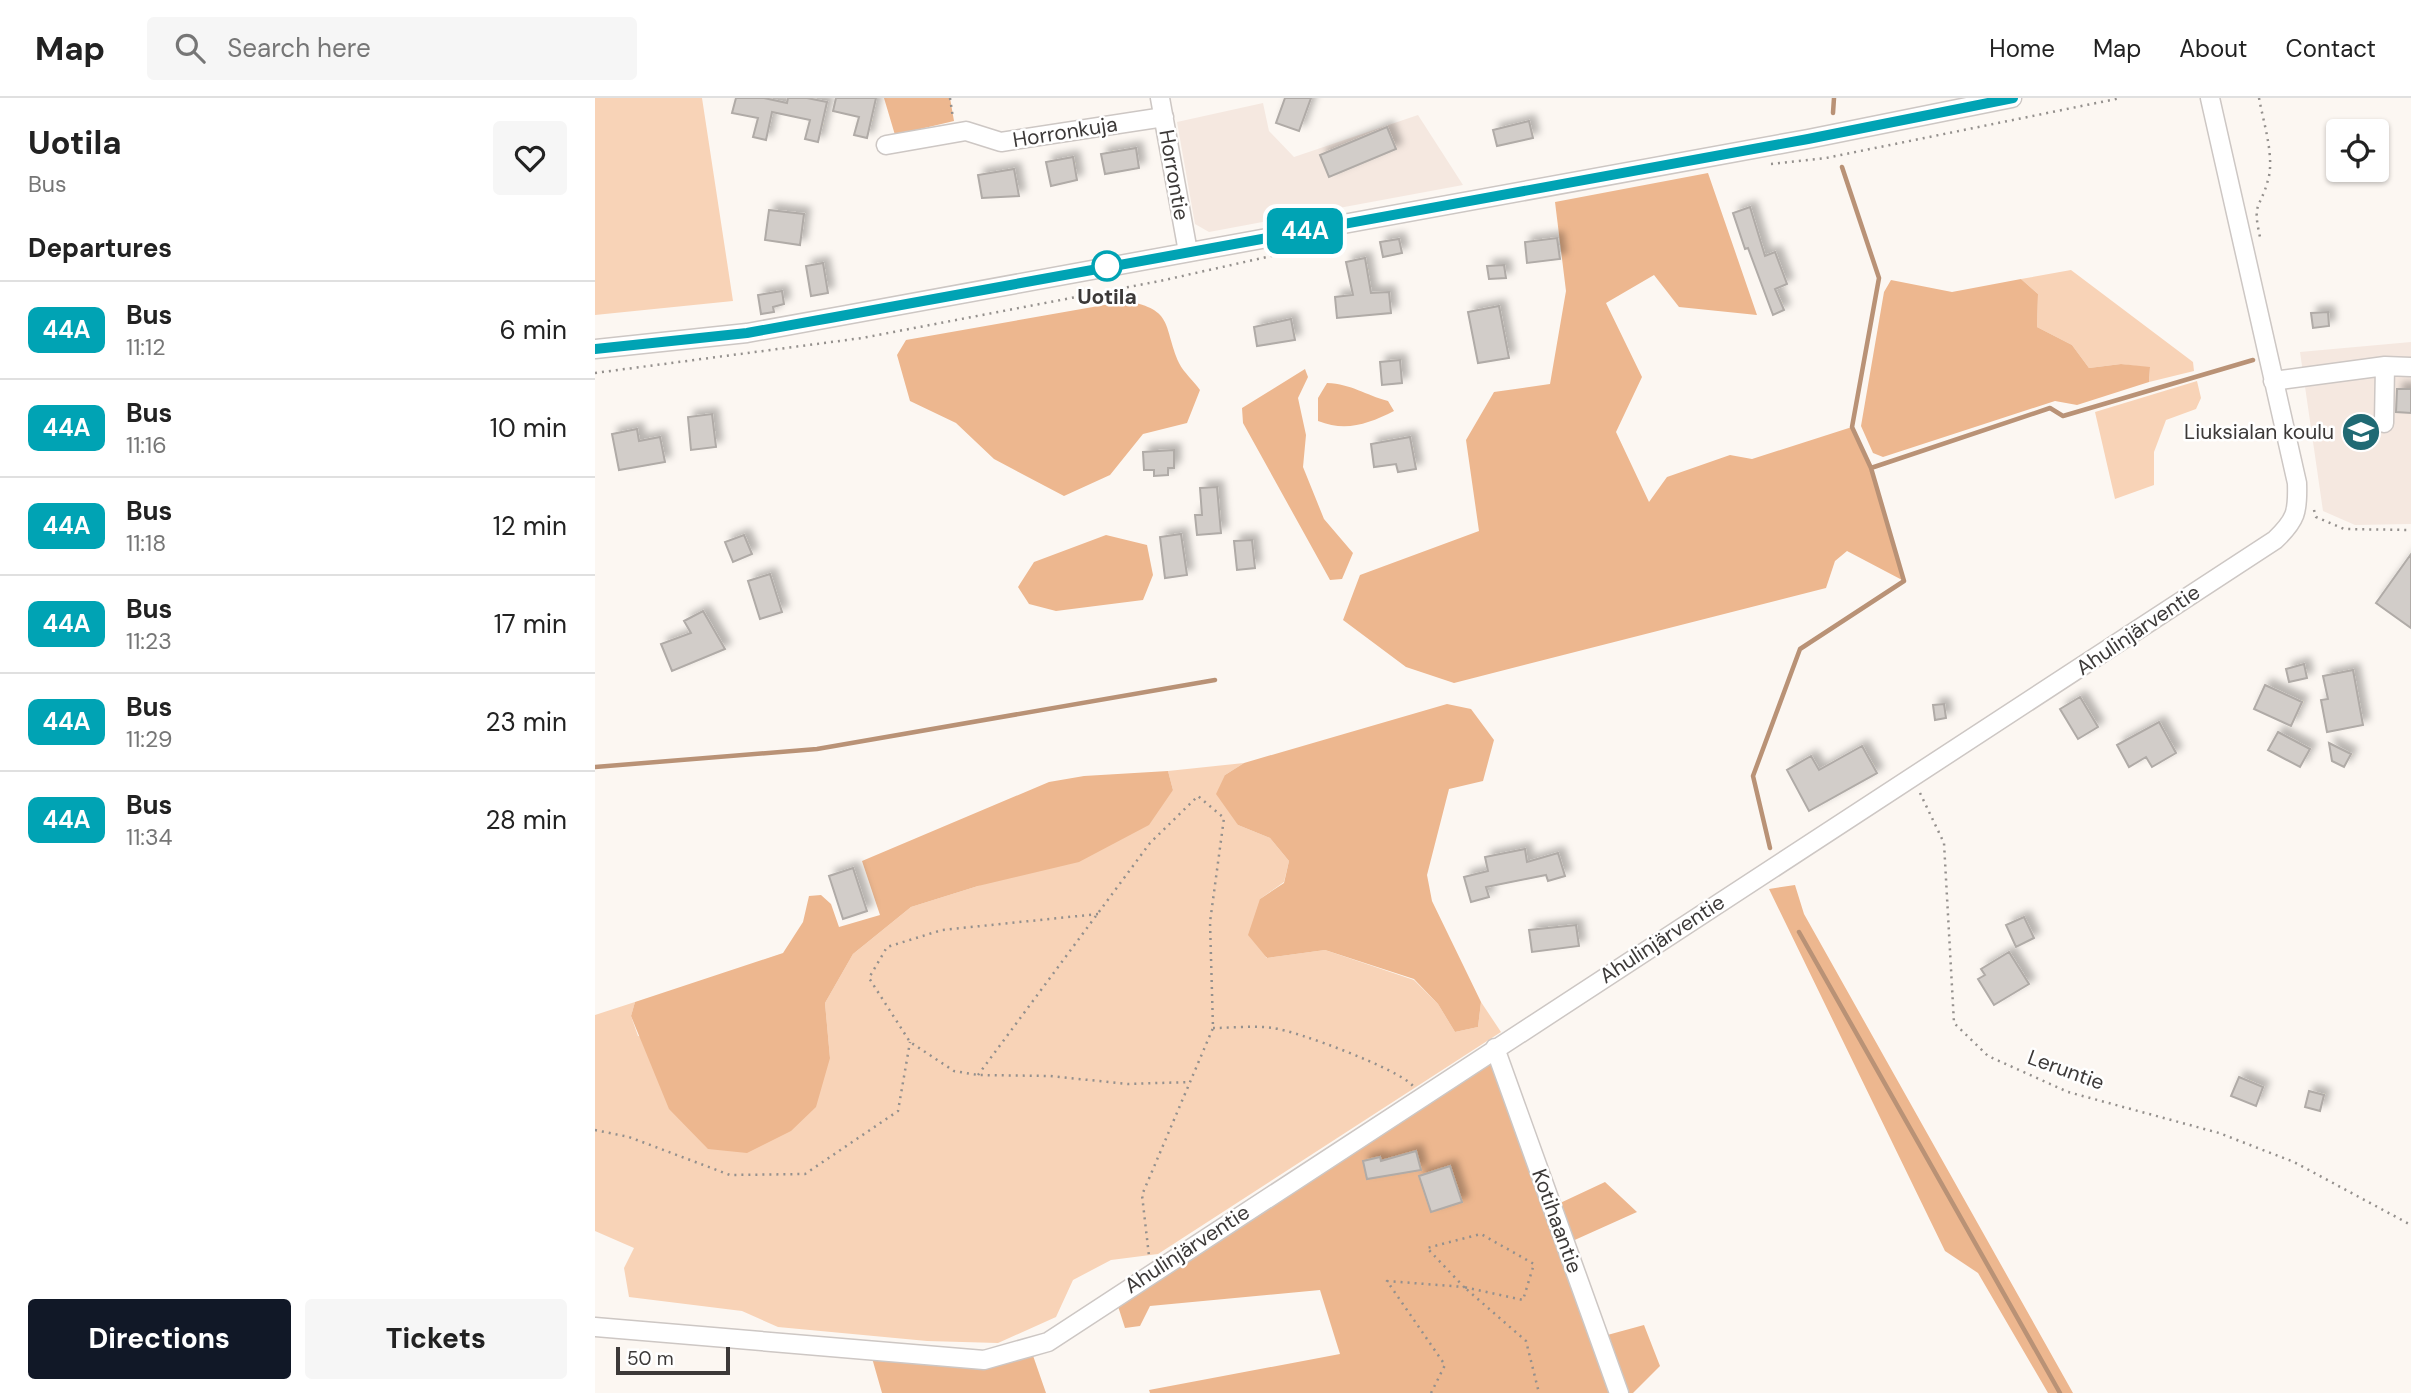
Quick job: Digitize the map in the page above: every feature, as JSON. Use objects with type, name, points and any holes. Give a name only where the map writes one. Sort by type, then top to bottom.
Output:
[{"type":"street","name":"Horrontie","points":[[1160,98],[1188,252]]},
{"type":"street","points":[[595,349],[747,333],[1808,139],[2013,98]]},
{"type":"street","points":[[2210,98],[2297,483],[2298,501]]},
{"type":"street","name":"Horronkuja","points":[[886,145],[966,131],[1001,142],[1164,117]]},
{"type":"street","points":[[2273,381],[2385,366],[2411,367]]},
{"type":"street","points":[[2384,423],[2385,366]]},
{"type":"street","name":"Ahulinjärventie","points":[[595,1327],[984,1360],[1048,1342],[1421,1095],[2275,540],[2293,523],[2298,501]]},
{"type":"street","name":"Kotihaantie","points":[[1495,1048],[1619,1393]]},
{"type":"path","points":[[950,98],[952,132]]},
{"type":"path","points":[[1766,164],[1826,158],[2121,98]]},
{"type":"path","points":[[2259,98],[2269,160],[2269,180],[2255,214],[2260,239]]},
{"type":"path","points":[[595,373],[862,338],[1160,281],[1294,251]]},
{"type":"path","points":[[2298,501],[2311,503],[2316,517],[2344,529],[2411,530]]},
{"type":"path","name":"Leruntie","points":[[1912,777],[1944,843],[1954,1023],[1988,1056],[2068,1091],[2219,1133],[2294,1162],[2411,1225]]},
{"type":"path","points":[[978,1075],[1100,914],[1150,843],[1198,796],[1224,818],[1210,922],[1213,1028],[1142,1195],[1151,1273]]},
{"type":"path","points":[[1100,914],[942,930],[887,947],[869,978],[910,1042],[954,1072],[1050,1076],[1128,1084],[1190,1082]]},
{"type":"path","points":[[1213,1028],[1273,1027],[1377,1063],[1408,1080],[1421,1095]]},
{"type":"path","points":[[595,1130],[629,1137],[730,1175],[805,1174],[898,1111],[910,1042]]},
{"type":"path","points":[[1430,1393],[1445,1365],[1387,1281],[1464,1287],[1523,1300],[1534,1264],[1481,1234],[1433,1244],[1427,1248],[1464,1287],[1526,1341],[1539,1393]]},
{"type":"shaded area","points":[[595,98],[702,98],[733,301],[595,315]]},
{"type":"shaded area","points":[[884,98],[950,98],[954,121],[895,135]]},
{"type":"shaded area","points":[[1263,103],[1269,131],[1294,157],[1418,115],[1463,185],[1209,232],[1195,224],[1177,122]]},
{"type":"shaded area","points":[[1708,173],[1757,315],[1679,307],[1654,275],[1606,303],[1642,377],[1616,432],[1649,502],[1667,477],[1730,455],[1752,459],[1852,427],[1871,468],[1904,581],[1847,551],[1835,561],[1826,588],[1454,683],[1406,667],[1343,620],[1360,575],[1479,531],[1466,440],[1494,392],[1550,384],[1566,291],[1555,202]]},
{"type":"shaded area","points":[[2071,270],[2193,362],[2194,371],[2149,382],[2150,368],[2121,364],[2089,368],[2072,345],[2037,327],[2038,294],[2021,279]]},
{"type":"shaded area","points":[[2021,279],[2038,294],[2037,327],[2072,345],[2089,368],[2121,364],[2150,367],[2149,382],[2077,405],[2055,401],[1883,457],[1873,453],[1861,426],[1884,292],[1891,280],[1952,292]]},
{"type":"shaded area","points":[[1127,301],[1153,309],[1160,315],[1168,329],[1179,363],[1200,390],[1187,423],[1143,434],[1110,475],[1064,496],[994,459],[956,423],[910,401],[897,355],[906,340]]},
{"type":"shaded area","name":"Liuksialan koulu","points":[[2411,342],[2411,524],[2355,525],[2323,511],[2300,352]]},
{"type":"shaded area","points":[[1305,369],[1308,377],[1298,398],[1306,435],[1303,467],[1324,519],[1353,553],[1342,579],[1330,580],[1243,423],[1242,408]]},
{"type":"shaded area","points":[[2197,381],[2201,398],[2196,409],[2166,420],[2154,452],[2154,485],[2115,499],[2095,412]]},
{"type":"shaded area","points":[[1327,383],[1388,401],[1394,411],[1357,425],[1338,426],[1318,421],[1318,398]]},
{"type":"shaded area","points":[[1106,535],[1147,545],[1153,575],[1143,600],[1056,611],[1029,604],[1018,587],[1034,562]]},
{"type":"shaded area","points":[[1447,704],[1471,709],[1494,740],[1483,781],[1449,789],[1427,875],[1432,901],[1481,1002],[1478,1027],[1455,1032],[1438,1004],[1414,979],[1325,950],[1267,958],[1248,935],[1260,899],[1284,883],[1289,861],[1270,838],[1238,825],[1216,794],[1225,775],[1244,763]]},
{"type":"shaded area","points":[[1244,763],[1225,775],[1238,825],[1270,838],[1289,861],[1284,882],[1260,899],[1266,958],[1325,950],[1414,980],[1438,1004],[1455,1032],[1478,1027],[1481,1002],[1501,1032],[1158,1254],[1111,1260],[1073,1280],[1056,1317],[998,1343],[927,1341],[778,1327],[742,1311],[629,1297],[624,1268],[634,1248],[595,1231],[595,1015],[635,1002],[631,1016],[638,1036],[830,1058],[825,1003],[853,954],[911,907],[978,886],[1173,790],[1168,771]]},
{"type":"shaded area","points":[[1168,771],[1173,790],[1149,825],[1079,862],[978,886],[911,907],[853,954],[825,1003],[830,1058],[816,1107],[791,1131],[747,1153],[708,1149],[669,1109],[631,1016],[635,1002],[783,953],[803,922],[809,896],[821,895],[831,904],[839,927],[880,915],[862,861],[1049,782],[1084,776]]},
{"type":"shaded area","points":[[1795,885],[1804,914],[2073,1393],[2048,1393],[1978,1273],[1945,1251],[1769,889]]},
{"type":"shaded area","points":[[1504,1049],[1558,1204],[1605,1182],[1637,1212],[1568,1243],[1600,1337],[1644,1325],[1660,1366],[1633,1393],[1150,1393],[1149,1390],[1340,1354],[1320,1290],[1150,1306],[1140,1326],[1125,1328],[1115,1297]]},
{"type":"shaded area","points":[[1030,1347],[1046,1393],[882,1393],[870,1351],[984,1360]]},
{"type":"building","points":[[736,98],[764,98],[787,103],[788,98],[807,98],[827,102],[818,142],[805,139],[810,120],[772,112],[766,140],[753,137],[758,118],[732,113]]},
{"type":"building","points":[[836,98],[876,98],[867,138],[854,135],[859,117],[833,111]]},
{"type":"building","points":[[1285,98],[1311,98],[1299,131],[1276,123]]},
{"type":"building","points":[[1529,121],[1533,138],[1497,146],[1493,130]]},
{"type":"building","points":[[1387,127],[1396,149],[1329,177],[1320,155]]},
{"type":"building","points":[[1136,148],[1139,168],[1105,174],[1101,154]]},
{"type":"building","points":[[1073,157],[1077,180],[1051,186],[1046,162]]},
{"type":"building","points":[[1014,169],[1019,196],[982,198],[978,175]]},
{"type":"building","points":[[1750,207],[1765,256],[1775,252],[1787,284],[1775,289],[1784,310],[1773,315],[1733,213]]},
{"type":"building","points":[[769,210],[804,214],[800,245],[765,240]]},
{"type":"building","points":[[1557,238],[1560,259],[1527,263],[1525,242]]},
{"type":"building","points":[[1399,239],[1402,253],[1383,257],[1380,242]]},
{"type":"building","points":[[1365,258],[1371,293],[1389,292],[1391,313],[1337,318],[1335,297],[1353,295],[1346,262]]},
{"type":"building","points":[[823,263],[828,293],[811,296],[806,266]]},
{"type":"building","points":[[1504,265],[1506,278],[1489,279],[1487,266]]},
{"type":"building","points":[[782,291],[784,304],[773,307],[774,312],[761,314],[758,295]]},
{"type":"building","points":[[1499,306],[1509,358],[1478,363],[1468,312]]},
{"type":"building","points":[[2328,312],[2329,326],[2313,328],[2311,313]]},
{"type":"building","points":[[1291,319],[1295,340],[1257,346],[1254,327]]},
{"type":"building","points":[[1400,360],[1402,383],[1382,385],[1380,362]]},
{"type":"building","points":[[2397,389],[2411,389],[2411,413],[2396,412]]},
{"type":"building","points":[[712,414],[716,447],[691,450],[688,417]]},
{"type":"building","points":[[637,429],[639,441],[660,437],[665,462],[619,470],[612,434]]},
{"type":"building","points":[[1410,437],[1416,469],[1398,472],[1396,464],[1374,467],[1371,444]]},
{"type":"building","points":[[1174,450],[1174,468],[1168,468],[1168,475],[1154,476],[1154,470],[1144,470],[1143,452]]},
{"type":"building","points":[[1217,487],[1221,533],[1197,535],[1195,515],[1202,515],[1200,488]]},
{"type":"building","points":[[1181,534],[1187,575],[1165,578],[1160,537]]},
{"type":"building","points":[[744,535],[752,554],[733,562],[725,542]]},
{"type":"building","points":[[1252,540],[1255,568],[1237,570],[1234,541]]},
{"type":"building","points":[[2411,554],[2411,628],[2376,603]]},
{"type":"building","points":[[770,574],[782,612],[760,619],[748,581]]},
{"type":"building","points":[[703,611],[725,649],[672,671],[661,644],[691,633],[684,621]]},
{"type":"building","points":[[2304,664],[2307,678],[2289,682],[2286,669]]},
{"type":"building","points":[[2353,670],[2363,725],[2327,732],[2321,700],[2328,699],[2323,676]]},
{"type":"building","points":[[2265,685],[2302,702],[2291,726],[2254,709]]},
{"type":"building","points":[[2080,697],[2098,727],[2078,739],[2060,709]]},
{"type":"building","points":[[1944,704],[1946,718],[1935,720],[1933,705]]},
{"type":"building","points":[[2159,722],[2176,753],[2152,767],[2146,757],[2129,767],[2117,745]]},
{"type":"building","points":[[2278,732],[2310,749],[2300,767],[2268,750]]},
{"type":"building","points":[[2329,743],[2351,754],[2344,767],[2332,761]]},
{"type":"building","points":[[1862,746],[1877,773],[1809,811],[1787,770],[1811,756],[1819,770]]},
{"type":"building","points":[[1525,849],[1527,862],[1558,853],[1565,876],[1548,881],[1546,875],[1486,887],[1489,897],[1471,902],[1464,877],[1488,871],[1485,857]]},
{"type":"building","points":[[853,868],[867,911],[843,919],[829,876]]},
{"type":"building","points":[[2024,917],[2034,938],[2016,947],[2006,925]]},
{"type":"building","points":[[1576,925],[1579,946],[1532,952],[1529,930]]},
{"type":"building","points":[[2009,952],[2029,984],[1994,1005],[1978,979],[1985,975],[1981,969]]},
{"type":"building","points":[[2239,1077],[2263,1087],[2256,1106],[2231,1096]]},
{"type":"building","points":[[2309,1091],[2324,1095],[2320,1111],[2305,1107]]},
{"type":"building","points":[[1416,1151],[1421,1170],[1367,1179],[1363,1161],[1380,1157],[1381,1161]]},
{"type":"building","points":[[1450,1166],[1462,1202],[1431,1212],[1419,1176]]},
{"type":"waterway","points":[[1833,113],[1834,98]]},
{"type":"waterway","points":[[1842,167],[1879,278],[1852,427],[1871,468]]},
{"type":"waterway","points":[[1770,848],[1753,776],[1800,649],[1904,581],[1871,468],[2050,408],[2063,416],[2253,360]]},
{"type":"waterway","points":[[595,767],[817,749],[1215,680]]},
{"type":"waterway","points":[[1799,932],[2060,1393]]},
{"type":"bus line","name":"44A","points":[[595,349],[747,333],[1808,139],[2013,98]]},
{"type":"place","name":"Uotila","points":[[1107,266]]},
{"type":"place","name":"Liuksialan koulu","points":[[2361,432]]}]
